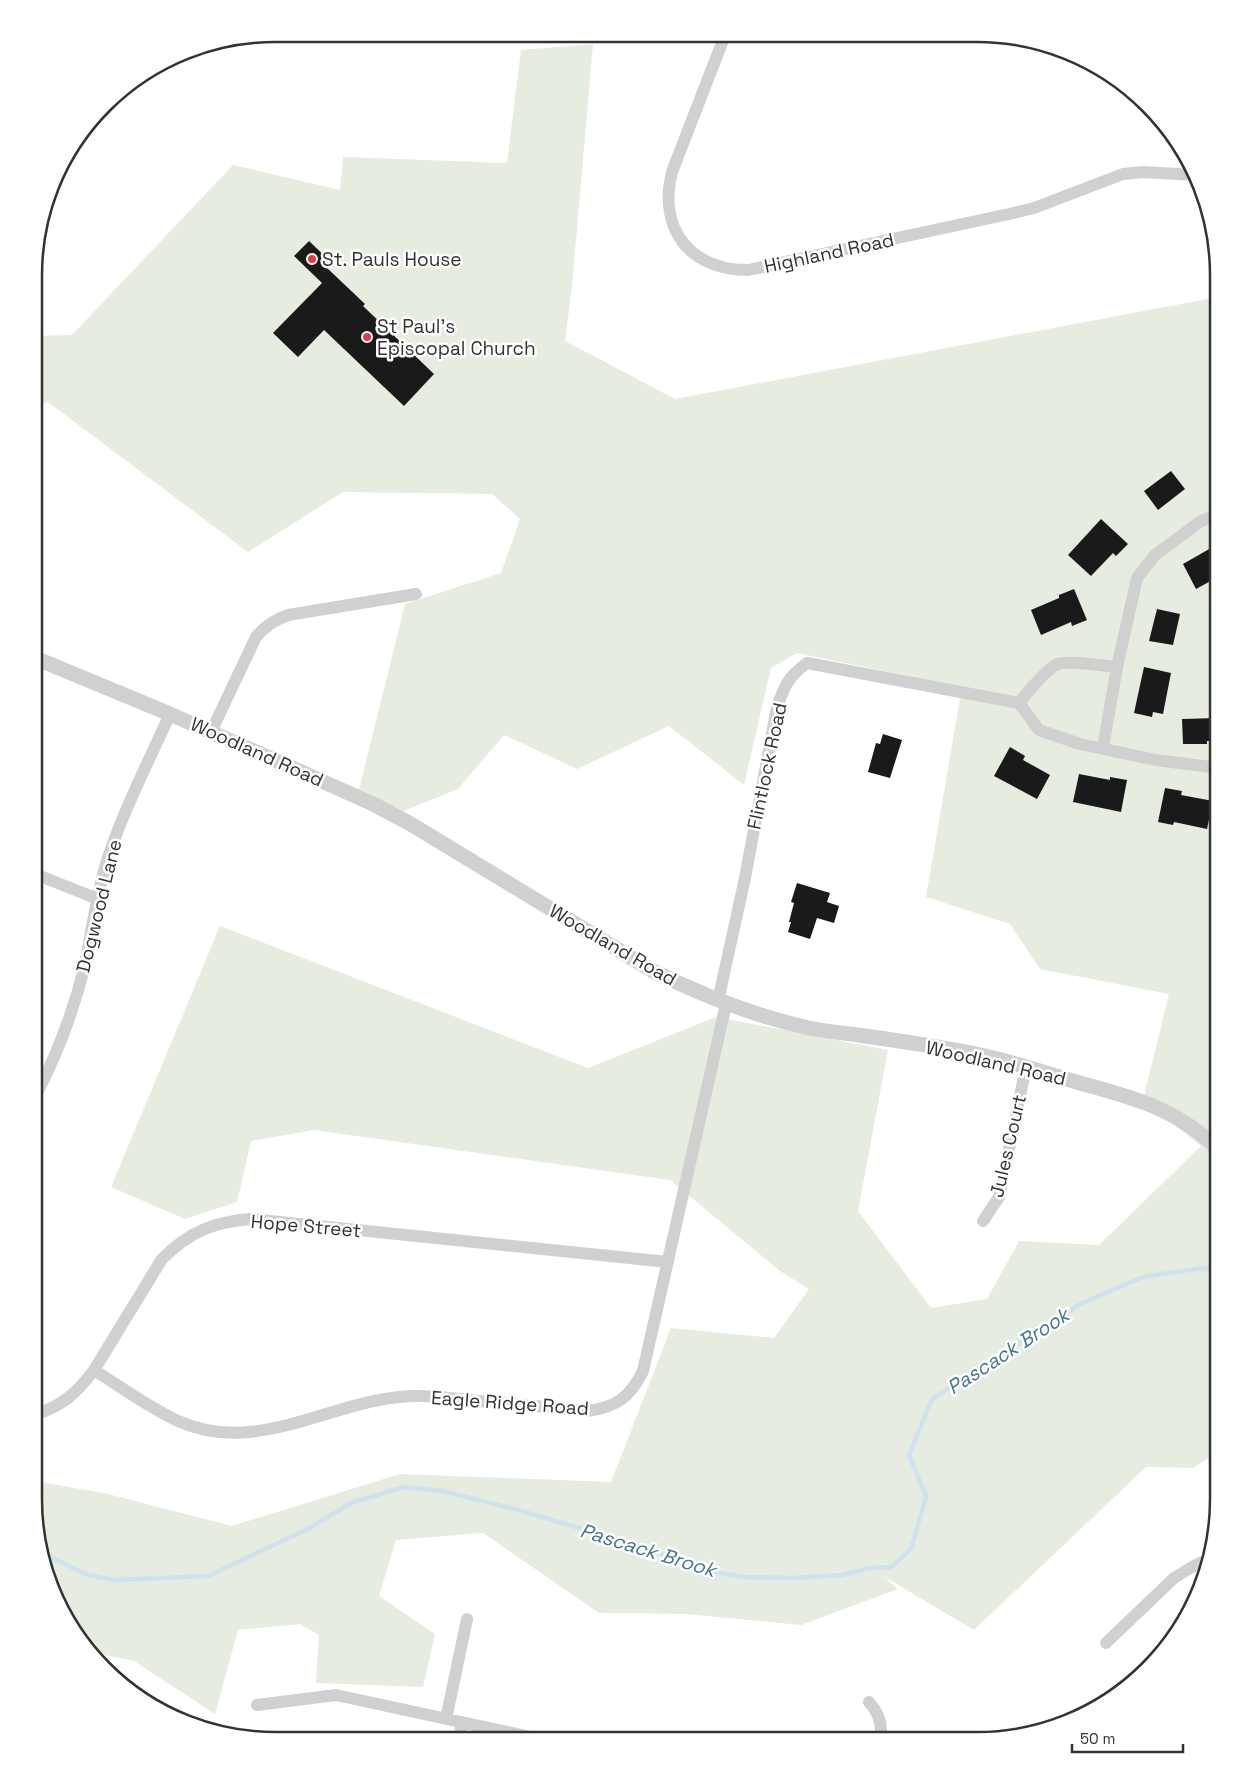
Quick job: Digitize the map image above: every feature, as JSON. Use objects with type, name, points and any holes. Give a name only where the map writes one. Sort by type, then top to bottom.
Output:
[{"type":"street","name":"Highland Road","points":[[722,42],[672,172],[668,189],[671,221],[678,236],[695,254],[715,266],[732,270],[748,270],[1009,214],[1034,208],[1123,174],[1143,172],[1186,174]]},
{"type":"street","points":[[1103,748],[1117,667],[1137,578],[1155,554],[1201,521],[1210,518]]},
{"type":"street","points":[[211,732],[256,637],[264,627],[288,615],[416,594]]},
{"type":"street","name":"Woodland Road","points":[[42,661],[170,714],[373,804],[408,823],[653,971],[722,1003],[765,1017],[811,1028],[986,1056],[1139,1099],[1164,1110],[1188,1124],[1210,1142]]},
{"type":"street","name":"Flintlock Road","points":[[722,1003],[777,707],[786,684],[796,672],[807,663],[1019,703]]},
{"type":"street","points":[[1117,667],[1083,663],[1058,664],[1038,680],[1019,703],[1039,730],[1080,744],[1156,760],[1210,767]]},
{"type":"street","name":"Dogwood Lane","points":[[42,1071],[75,998],[106,866],[116,834],[170,714]]},
{"type":"street","points":[[42,877],[98,899]]},
{"type":"street","name":"Eagle Ridge Road","points":[[94,1370],[177,1421],[198,1429],[221,1434],[262,1432],[370,1402],[400,1397],[430,1396],[588,1411],[603,1409],[617,1403],[628,1394],[643,1371],[668,1262],[722,1003]]},
{"type":"street","name":"Jules Court","points":[[984,1221],[999,1197],[1026,1067]]},
{"type":"street","name":"Hope Street","points":[[42,1412],[68,1400],[81,1388],[162,1259],[191,1235],[209,1226],[229,1221],[251,1219],[668,1262]]},
{"type":"street","points":[[1106,1643],[1174,1578],[1200,1564]]},
{"type":"street","points":[[446,1718],[467,1619]]},
{"type":"street","points":[[257,1705],[336,1695],[508,1732]]},
{"type":"street","points":[[869,1702],[880,1719],[882,1732]]},
{"type":"street","points":[[460,1732],[462,1722]]},
{"type":"shaded area","points":[[593,44],[572,286],[565,341],[675,399],[1210,299],[1210,1457],[1193,1468],[1146,1467],[974,1630],[883,1576],[898,1589],[801,1625],[687,1614],[599,1613],[483,1533],[396,1540],[379,1596],[435,1634],[423,1687],[316,1683],[319,1635],[300,1624],[238,1630],[215,1714],[134,1661],[103,1655],[82,1628],[60,1587],[50,1559],[44,1529],[42,1482],[104,1493],[232,1526],[400,1474],[611,1482],[671,1328],[774,1338],[809,1289],[780,1271],[670,1180],[314,1130],[251,1141],[237,1202],[185,1219],[111,1187],[220,926],[588,1068],[716,1017],[888,1050],[858,1211],[931,1308],[987,1299],[1019,1241],[1099,1245],[1201,1146],[1143,1100],[1169,994],[1040,969],[1010,924],[926,897],[962,687],[797,653],[771,668],[744,785],[669,726],[577,769],[504,735],[458,789],[391,816],[357,798],[405,604],[501,573],[520,519],[492,494],[343,492],[248,552],[48,402],[42,404],[42,336],[72,335],[233,165],[340,190],[343,157],[507,163],[521,50]]},
{"type":"building","name":"St Paul's Episcopal Church","points":[[309,241],[331,262],[326,267],[365,304],[363,306],[434,374],[404,406],[324,330],[298,357],[273,333],[322,283],[294,256]]},
{"type":"building","points":[[1171,471],[1185,489],[1158,510],[1144,491]]},
{"type":"building","points":[[1101,519],[1128,544],[1116,556],[1113,553],[1091,576],[1068,555]]},
{"type":"building","points":[[1210,549],[1210,581],[1196,589],[1183,564]]},
{"type":"building","points":[[1074,589],[1087,620],[1072,626],[1071,622],[1041,635],[1031,610],[1059,598],[1059,595]]},
{"type":"building","points":[[1157,609],[1180,614],[1173,645],[1149,641]]},
{"type":"building","points":[[1144,667],[1171,673],[1163,714],[1153,712],[1152,717],[1134,713]]},
{"type":"building","points":[[1210,718],[1210,741],[1207,741],[1207,744],[1183,744],[1182,719]]},
{"type":"building","points":[[883,734],[902,740],[890,778],[868,772],[876,743],[880,744]]},
{"type":"building","points":[[1010,747],[1025,756],[1023,760],[1050,775],[1037,799],[994,776]]},
{"type":"building","points":[[1079,774],[1110,780],[1110,777],[1127,780],[1121,812],[1073,802]]},
{"type":"building","points":[[1165,788],[1182,791],[1181,795],[1210,800],[1210,815],[1207,829],[1174,822],[1173,825],[1158,822]]},
{"type":"building","points":[[797,883],[830,893],[827,902],[839,906],[834,923],[817,918],[810,939],[788,932],[794,903],[791,902]]},
{"type":"waterway","name":"Pascack Brook","points":[[49,1556],[85,1574],[114,1580],[208,1576],[310,1528],[351,1503],[403,1487],[442,1491],[518,1510],[637,1545],[705,1571],[745,1577],[793,1578],[842,1575],[870,1568],[891,1567],[911,1549],[926,1496],[909,1455],[932,1399],[1082,1303],[1143,1277],[1202,1268],[1210,1269]]},
{"type":"place","name":"St. Pauls House","points":[[312,259]]},
{"type":"place","name":"St Paul's Episcopal Church","points":[[367,337]]}]
